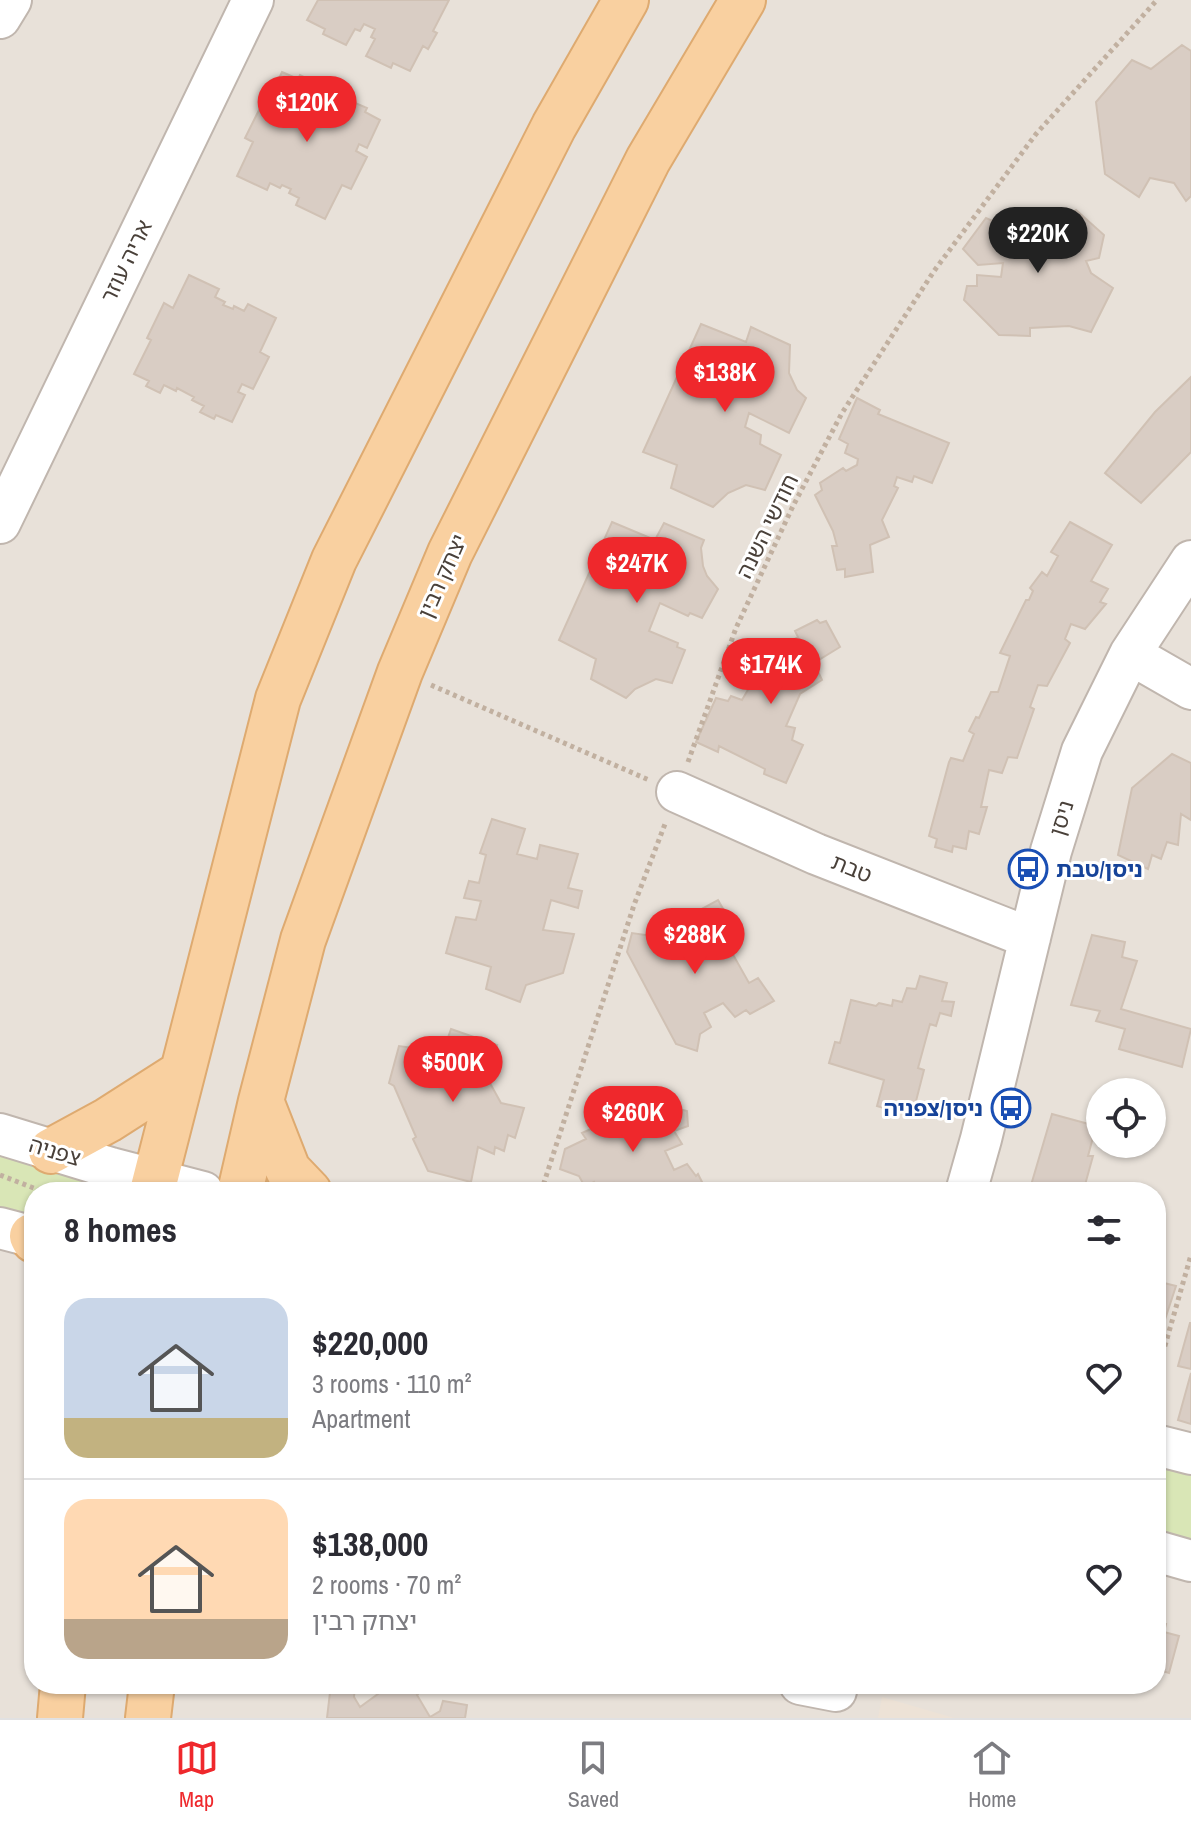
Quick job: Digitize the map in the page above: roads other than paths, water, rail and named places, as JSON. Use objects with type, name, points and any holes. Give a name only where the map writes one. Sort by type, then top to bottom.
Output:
[{"type":"main road","points":[[154,1182],[278,699],[334,560],[554,126],[626,0]]},
{"type":"main road","name":"יצחק רבין","points":[[242,1182],[303,940],[400,672],[450,553],[640,174],[743,0]]},
{"type":"main road","points":[[47,1171],[108,1120],[180,1074]]},
{"type":"main road","points":[[261,1101],[288,1170],[299,1182]]},
{"type":"main road","points":[[60,1718],[62,1694]]},
{"type":"main road","points":[[148,1718],[151,1694]]},
{"type":"street","name":"אריה עוזר","points":[[0,523],[253,0]]},
{"type":"street","name":"ניסן","points":[[969,1182],[1051,851],[1082,751],[1130,654],[1191,561]]},
{"type":"street","points":[[1130,654],[1191,689]]},
{"type":"street","name":"טבת","points":[[677,792],[816,854],[1030,938]]},
{"type":"street","name":"צפניה","points":[[0,1134],[47,1171],[125,1182]]},
{"type":"street","points":[[1166,1448],[1191,1454]]},
{"type":"street","points":[[1166,1554],[1191,1561]]},
{"type":"place","name":"ניסן/טבת","points":[[1028,869]]},
{"type":"place","name":"ניסן/צפניה","points":[[1011,1108]]}]
